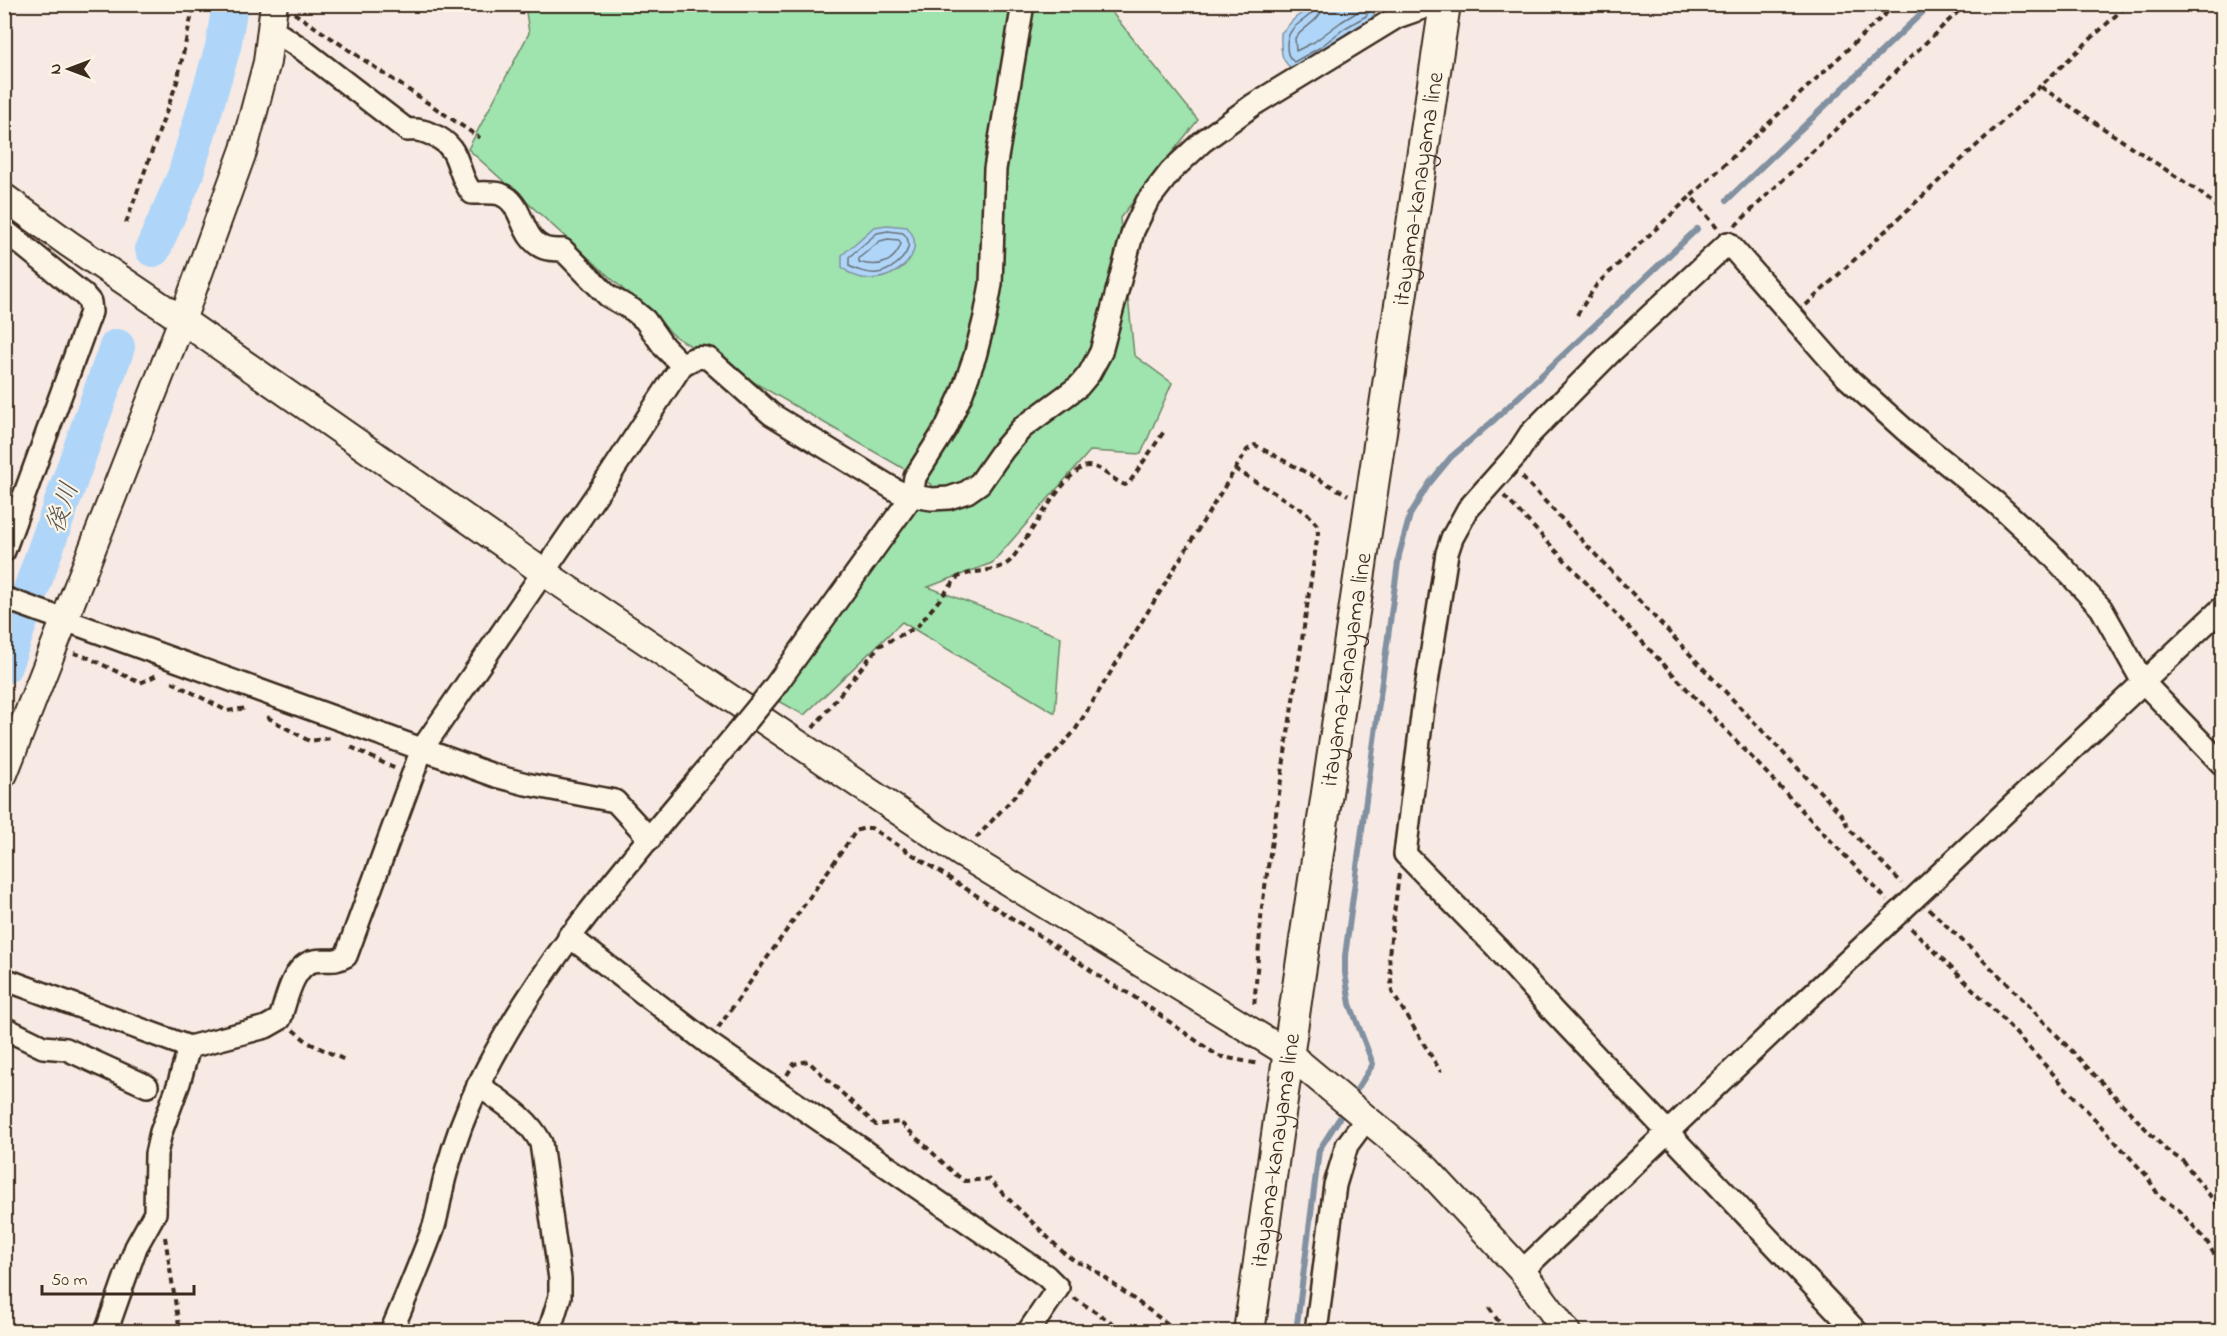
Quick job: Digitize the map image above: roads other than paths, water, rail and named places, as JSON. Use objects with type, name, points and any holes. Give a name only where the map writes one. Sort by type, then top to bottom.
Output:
[{"type":"main road","name":"itayama-kanayama line","points":[[1249,1332],[1445,4]]},
{"type":"street","points":[[391,1332],[434,1224],[446,1173],[478,1085],[512,1022],[569,936],[773,689],[912,496],[915,477],[946,428],[975,356],[992,284],[995,169],[1023,4]]},
{"type":"street","points":[[4,979],[189,1047],[266,1027],[280,1019],[296,975],[303,966],[314,961],[336,962],[345,956],[356,933],[422,749],[682,365],[694,358],[702,357],[709,360],[771,414],[897,491],[932,499],[949,498],[967,492],[980,483],[1022,428],[1079,386],[1089,375],[1101,352],[1133,231],[1147,202],[1171,171],[1202,142],[1253,105],[1397,17],[1434,4]]},
{"type":"street","points":[[279,15],[302,49],[407,130],[423,129],[449,144],[456,154],[464,183],[472,193],[499,194],[508,199],[517,207],[527,232],[537,245],[546,249],[563,250],[608,296],[633,310],[645,320],[664,347],[682,365]]},
{"type":"street","points":[[4,774],[182,320],[244,149],[279,15]]},
{"type":"street","points":[[4,197],[543,572],[800,747],[962,854],[1289,1054],[1427,1169],[1522,1271],[1567,1332]]},
{"type":"street","points":[[4,230],[84,295],[90,302],[91,312],[4,551]]},
{"type":"street","points":[[1857,1332],[1497,948],[1405,854],[1423,708],[1447,553],[1452,538],[1468,509],[1507,465],[1530,434],[1726,240],[1843,374],[1905,430],[1996,503],[2055,559],[2101,608],[2143,682],[2223,764]]},
{"type":"street","points":[[4,598],[422,749],[526,784],[615,801],[650,839]]},
{"type":"street","points":[[1522,1271],[1667,1131],[2223,608]]},
{"type":"street","points":[[569,936],[708,1043],[1037,1270],[1058,1288],[1028,1332]]},
{"type":"street","points":[[4,1028],[43,1047],[66,1049],[147,1086]]},
{"type":"street","points":[[106,1332],[136,1247],[154,1213],[156,1154],[189,1047]]},
{"type":"street","points":[[478,1085],[520,1117],[536,1133],[540,1143],[560,1279],[560,1296],[549,1332]]},
{"type":"street","points":[[1316,1332],[1335,1185],[1347,1145],[1367,1118]]},
{"type":"water","points":[[1313,5],[1374,5],[1375,12],[1370,21],[1349,32],[1295,70],[1284,59],[1281,50],[1281,33],[1295,18]]},
{"type":"water","points":[[887,225],[907,227],[914,239],[913,251],[907,262],[897,271],[884,277],[869,279],[855,276],[842,267],[842,255],[874,227]]},
{"type":"waterway","name":"後川","points":[[153,249],[185,176],[223,47],[230,4]]},
{"type":"waterway","points":[[1727,200],[1931,4]]},
{"type":"waterway","points":[[1351,1099],[1373,1064],[1350,1004],[1345,956],[1399,555],[1410,515],[1428,485],[1451,457],[1493,421],[1697,229]]},
{"type":"waterway","name":"後川","points":[[4,666],[117,347]]},
{"type":"waterway","points":[[1296,1332],[1319,1150],[1346,1108]]}]
